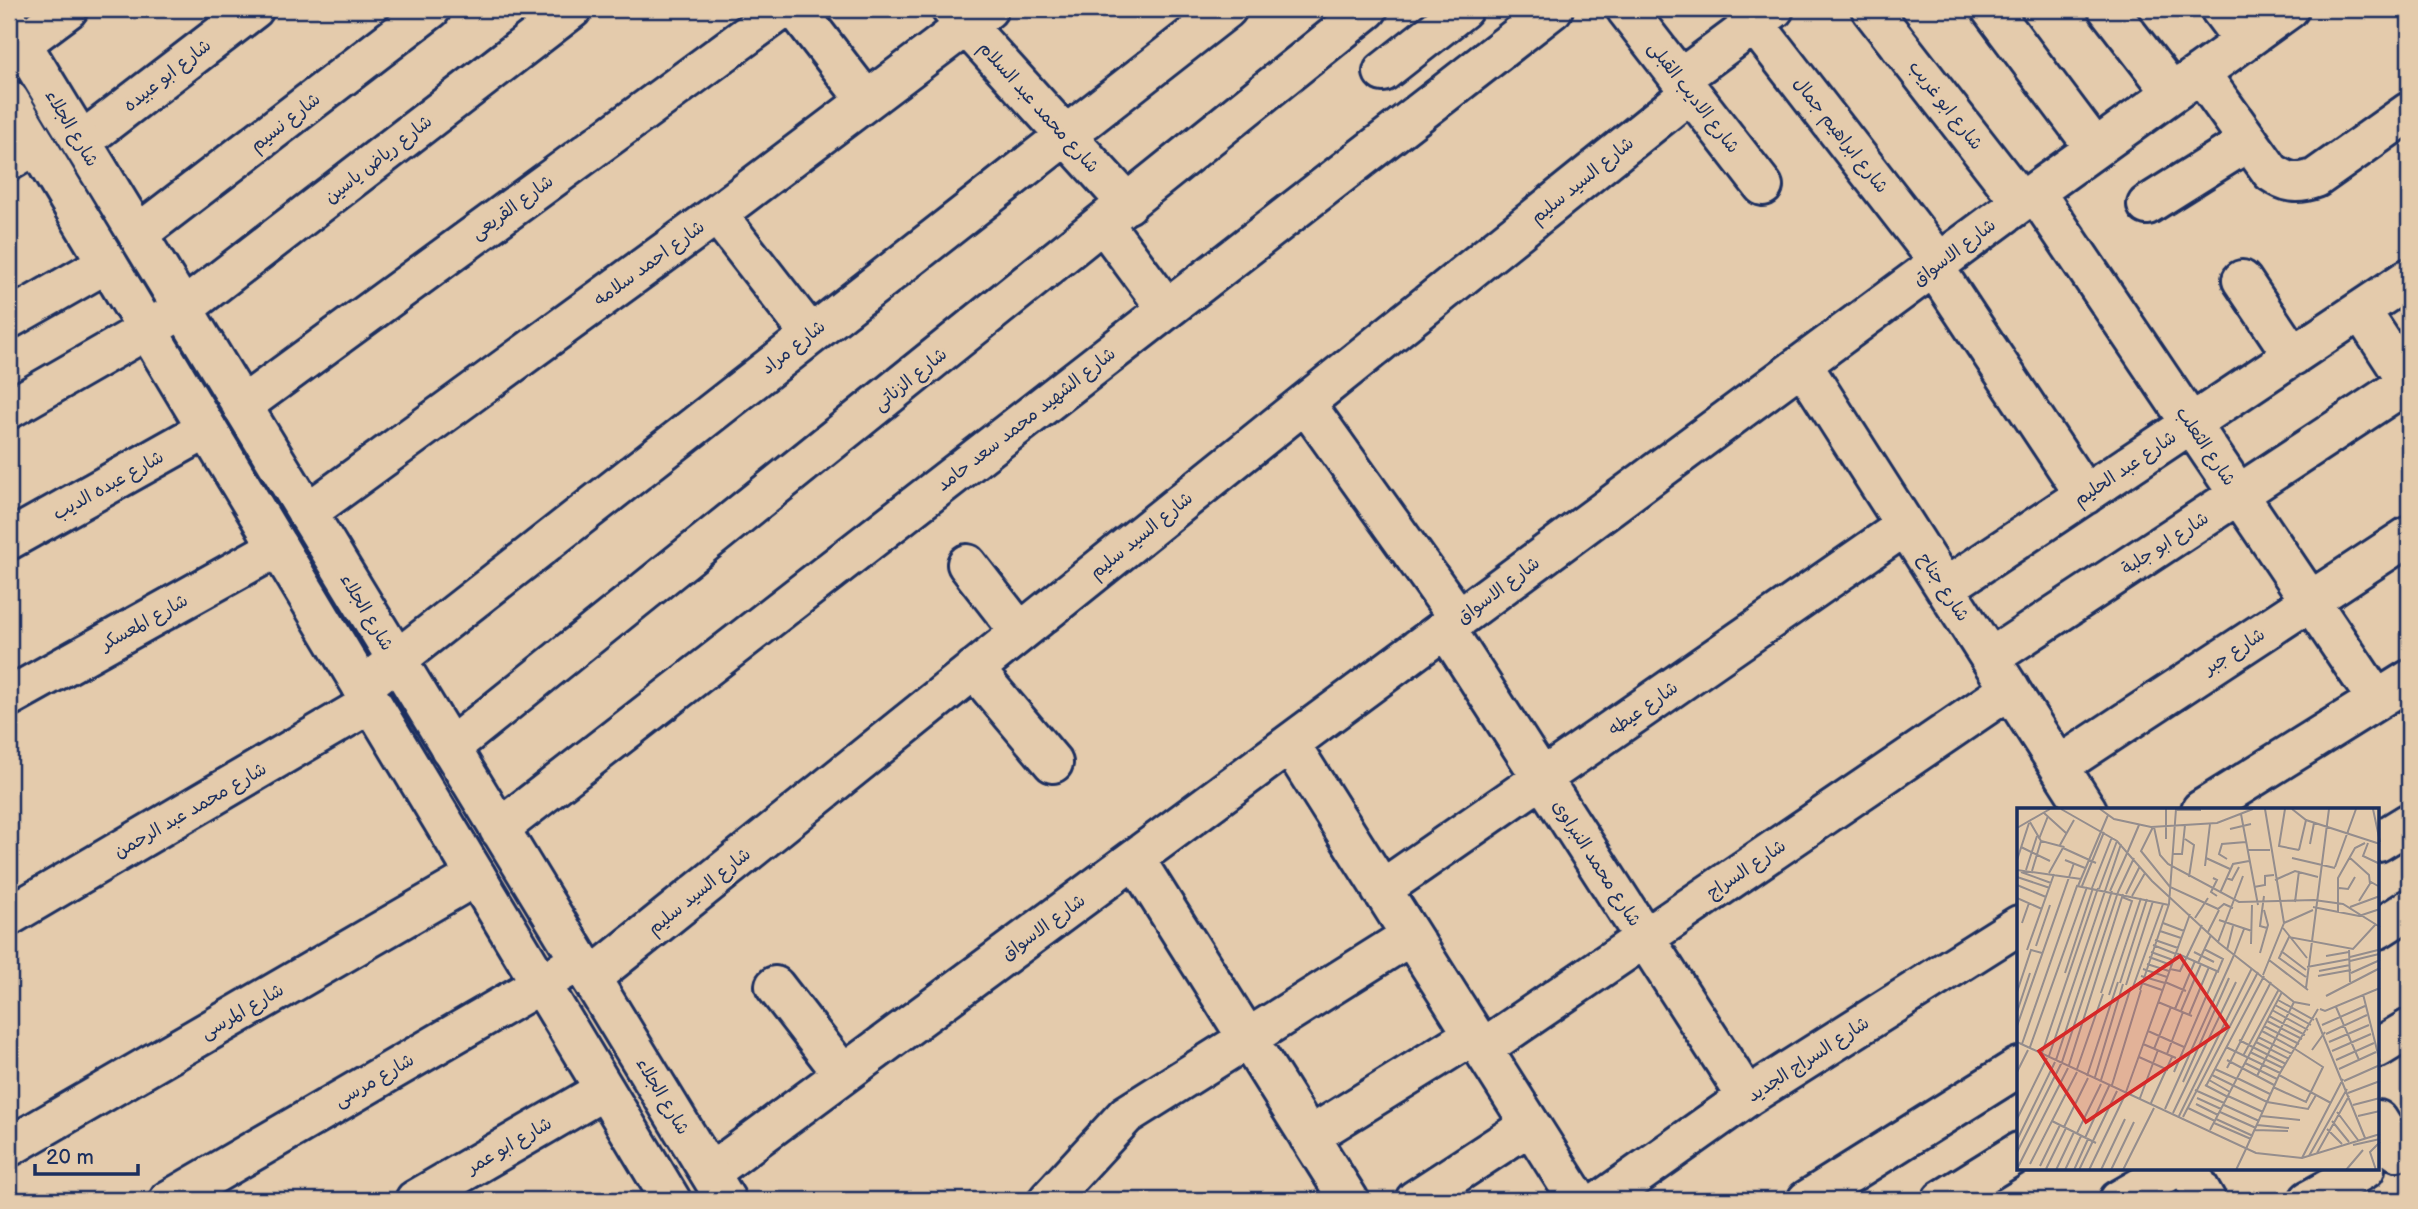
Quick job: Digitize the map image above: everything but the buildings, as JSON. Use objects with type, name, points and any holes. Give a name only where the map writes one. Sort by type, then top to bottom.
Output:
[{"type":"street","points":[[15,33],[68,9]]},
{"type":"street","name":"شارع ابو عبيده","points":[[80,142],[254,9]]},
{"type":"street","name":"شارع نسيم","points":[[138,234],[432,9]]},
{"type":"street","name":"شارع رياض ياسين","points":[[9,409],[183,309],[572,9]]},
{"type":"street","name":"شارع القريعى","points":[[242,406],[783,9]]},
{"type":"street","points":[[796,9],[866,100]]},
{"type":"street","name":"شارع مراد","points":[[367,695],[396,660],[1227,9]]},
{"type":"street","name":"شارع الزناتى","points":[[450,748],[1368,9]]},
{"type":"street","points":[[1382,72],[1462,9]]},
{"type":"street","name":"شارع الشهيد محمد سعد حامد","points":[[499,829],[1553,9]]},
{"type":"street","name":"شارع الاديب القبلى","points":[[1626,9],[1763,186]]},
{"type":"street","name":"شارع ابو غريب","points":[[1871,9],[2028,197]]},
{"type":"street","points":[[1991,9],[2095,148]]},
{"type":"street","points":[[2108,9],[2249,141],[2271,172],[2285,182],[2303,183],[2316,177],[2409,112]]},
{"type":"street","points":[[2220,9],[2244,41]]},
{"type":"street","name":"شارع الاسواق","points":[[718,1186],[843,1074],[1937,264],[2289,9]]},
{"type":"street","name":"شارع احمد سلامه","points":[[307,513],[717,214],[866,100],[968,14]]},
{"type":"street","name":"شارع محمد عبد السلام","points":[[968,14],[1065,135],[1116,214],[1167,309]]},
{"type":"street","name":"شارع السيد سليم","points":[[585,969],[974,669],[1305,403],[1685,86],[1757,14]]},
{"type":"street","name":"شارع ابراهيم جمال","points":[[1757,14],[1937,264],[2085,495]]},
{"type":"street","name":"شارع الجلاء","points":[[15,33],[718,1186]]},
{"type":"street","points":[[9,100],[22,153],[107,263],[671,1200]]},
{"type":"street","points":[[2147,205],[2249,141]]},
{"type":"street","name":"شارع الثعلب","points":[[2028,197],[2192,424],[2377,700]]},
{"type":"street","points":[[717,214],[810,334]]},
{"type":"street","points":[[9,319],[107,263]]},
{"type":"street","name":"شارع عبد الحليم","points":[[1945,588],[2409,278]]},
{"type":"street","points":[[2242,280],[2293,356]]},
{"type":"street","points":[[2361,311],[2409,383]]},
{"type":"street","name":"شارع جناح","points":[[1802,364],[2086,808]]},
{"type":"street","name":"شارع ابو جلبة","points":[[2000,674],[2239,495],[2409,383]]},
{"type":"street","name":"شارع محمد النبراوى","points":[[1305,403],[1453,624],[1542,778],[1747,1097]]},
{"type":"street","name":"شارع عبده الديب","points":[[9,540],[207,429]]},
{"type":"street","name":"شارع عيطه","points":[[1381,890],[1905,526]]},
{"type":"street","name":"شارع جبر","points":[[2059,766],[2409,536]]},
{"type":"street","name":"شارع المعسكر","points":[[9,696],[278,547]]},
{"type":"street","points":[[967,564],[1020,632]]},
{"type":"street","points":[[974,669],[1053,762]]},
{"type":"street","name":"شارع السراج","points":[[1309,1137],[1478,1042],[1645,938],[2000,674]]},
{"type":"street","points":[[2204,808],[2409,680]]},
{"type":"street","name":"شارع محمد عبد الرحمن","points":[[9,916],[367,695]]},
{"type":"street","points":[[1290,744],[1578,1200]]},
{"type":"street","points":[[2380,841],[2409,823]]},
{"type":"street","points":[[1135,859],[1349,1200]]},
{"type":"street","name":"شارع المرسى","points":[[9,1147],[476,876]]},
{"type":"street","points":[[2380,928],[2409,909]]},
{"type":"street","name":"شارع السراج الجديد","points":[[1602,1200],[1747,1097],[2017,926]]},
{"type":"street","points":[[1048,1200],[1126,1115],[1410,936]]},
{"type":"street","name":"شارع مرسى","points":[[169,1200],[540,984],[585,969]]},
{"type":"street","points":[[775,986],[843,1074]]},
{"type":"street","points":[[2380,1047],[2409,1029]]},
{"type":"street","points":[[1807,1200],[2017,1068]]},
{"type":"street","name":"شارع ابو عمر","points":[[415,1200],[604,1090]]},
{"type":"street","points":[[1415,1200],[1530,1125]]},
{"type":"street","points":[[1942,1200],[2017,1153]]},
{"type":"street","points":[[2119,1200],[2171,1170]]},
{"type":"street","points":[[2189,1170],[2206,1200]]},
{"type":"street","points":[[2309,1200],[2354,1170]]}]
